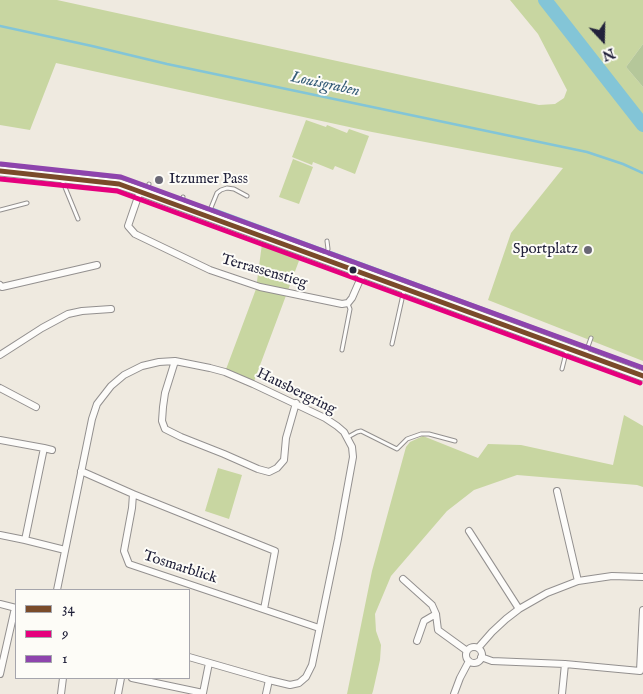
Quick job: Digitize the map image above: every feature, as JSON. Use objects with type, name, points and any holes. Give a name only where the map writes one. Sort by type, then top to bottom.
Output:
[{"type":"main road","points":[[0,171],[118,184],[145,189],[182,201],[208,215],[362,273],[643,376]]},
{"type":"street","name":"Terrassenstieg","points":[[145,189],[128,226],[136,234],[210,270],[260,287],[342,304],[348,303]]},
{"type":"street","points":[[0,285],[2,287],[96,265]]},
{"type":"street","points":[[348,303],[352,298],[362,273]]},
{"type":"street","points":[[0,355],[68,314],[111,309]]},
{"type":"street","points":[[175,361],[165,393],[163,407],[162,421],[166,429],[258,469],[269,472],[277,468],[284,460],[286,438],[296,404]]},
{"type":"street","name":"Hausbergring","points":[[57,589],[92,419],[97,404],[111,386],[124,375],[142,366],[175,361],[225,372],[324,418],[337,426],[348,437]]},
{"type":"street","points":[[0,388],[36,407]]},
{"type":"street","points":[[190,657],[290,685],[299,683],[306,677],[312,665],[353,458],[348,437]]},
{"type":"street","points":[[0,440],[52,450]]},
{"type":"street","points":[[25,540],[44,448]]},
{"type":"street","points":[[81,471],[275,551],[264,609]]},
{"type":"street","points":[[557,491],[578,581]]},
{"type":"street","name":"Tosmarblick","points":[[133,494],[124,552],[129,564],[319,628]]},
{"type":"street","points":[[468,532],[519,609]]},
{"type":"street","points":[[0,535],[65,550]]},
{"type":"street","points":[[478,648],[506,619],[547,593],[578,581],[612,576],[643,577]]},
{"type":"street","points":[[403,579],[432,605],[436,614],[438,630],[467,651]]},
{"type":"street","points":[[0,604],[15,608]]},
{"type":"street","points":[[481,657],[492,661],[565,664],[642,671],[643,610]]},
{"type":"street","points":[[0,674],[15,612]]},
{"type":"street","points":[[417,641],[424,621],[436,614]]},
{"type":"street","points":[[469,662],[466,656],[468,649],[478,648]]},
{"type":"street","points":[[478,648],[481,652],[481,657]]},
{"type":"street","points":[[469,662],[476,662],[481,657]]},
{"type":"street","points":[[136,679],[202,694],[209,662]]},
{"type":"street","points":[[454,694],[469,662]]},
{"type":"street","points":[[562,694],[565,664]]},
{"type":"street","points":[[61,694],[64,679]]},
{"type":"street","points":[[118,694],[121,679]]},
{"type":"street","points":[[266,694],[269,680]]},
{"type":"lane","points":[[60,178],[78,219]]},
{"type":"lane","points":[[208,215],[217,193],[221,190],[227,188],[234,189],[247,196]]},
{"type":"lane","points":[[0,210],[27,203]]},
{"type":"lane","points":[[325,258],[328,249],[327,241]]},
{"type":"lane","points":[[392,344],[404,288]]},
{"type":"lane","points":[[342,350],[350,309],[348,303]]},
{"type":"lane","points":[[585,355],[591,338]]},
{"type":"lane","points":[[562,369],[567,348]]},
{"type":"lane","points":[[348,437],[361,431],[397,449],[407,439],[421,434],[429,434],[455,441]]},
{"type":"green space","points":[[0,0],[57,0],[539,105],[555,104],[564,98],[567,90],[538,34],[510,0],[643,0],[643,44],[626,67],[643,87],[643,361],[488,300],[511,233],[563,168],[372,132],[56,63],[30,130],[0,125]]},
{"type":"green space","points":[[643,44],[643,87],[626,67]]},
{"type":"green space","points":[[306,120],[326,127],[327,125],[347,133],[349,129],[369,136],[355,174],[335,166],[333,170],[313,162],[312,165],[292,157]]},
{"type":"green space","points":[[293,159],[313,167],[299,204],[279,197]]},
{"type":"green space","points":[[263,236],[303,250],[253,384],[225,372],[256,289]]},
{"type":"green space","points":[[624,415],[643,426],[643,487],[517,475],[474,490],[447,511],[391,576],[375,614],[376,631],[381,645],[380,660],[372,694],[347,694],[372,571],[406,447],[410,442],[423,436],[478,458],[488,444],[521,445],[613,465]]},
{"type":"green space","points":[[218,468],[242,475],[229,519],[205,511]]},
{"type":"waterway","points":[[545,0],[643,125]]},
{"type":"waterway","name":"Louisgraben","points":[[0,26],[167,64],[587,152],[643,173]]},
{"type":"waterway","points":[[213,209],[324,250]]},
{"type":"waterway","points":[[330,252],[585,346]]},
{"type":"waterway","points":[[590,348],[643,367]]},
{"type":"transit line","name":"1","points":[[1,164],[121,177],[643,368]]},
{"type":"transit line","name":"34","points":[[0,171],[119,184],[643,376]]},
{"type":"transit line","name":"9","points":[[0,179],[117,191],[640,383]]},
{"type":"place","name":"Itzumer Pass","points":[[159,180]]},
{"type":"place","name":"Sportplatz","points":[[588,250]]}]
